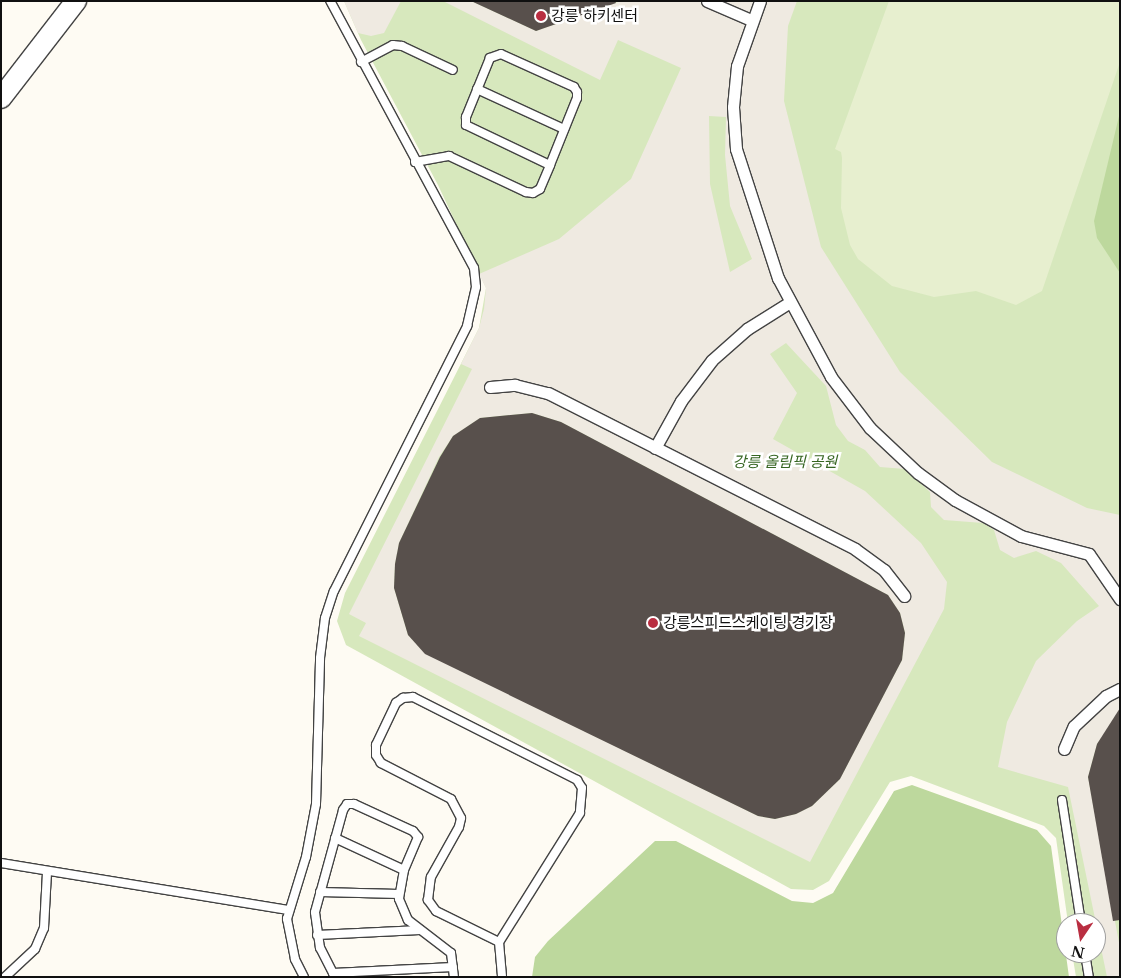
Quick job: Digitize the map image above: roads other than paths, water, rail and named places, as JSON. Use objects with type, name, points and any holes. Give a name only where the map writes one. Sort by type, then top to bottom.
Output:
[{"type":"street","points":[[1,98],[76,1]]},
{"type":"street","points":[[707,1],[750,20]]},
{"type":"street","points":[[760,1],[750,20],[737,66],[733,107],[736,149],[752,206],[790,302],[831,377],[870,428],[918,473],[955,500],[1021,536],[1089,554],[1120,599]]},
{"type":"street","points":[[655,448],[681,401],[712,360],[746,329],[790,302]]},
{"type":"street","points":[[490,387],[515,385],[548,393],[855,549],[884,570],[904,596]]},
{"type":"street","points":[[1064,749],[1074,726],[1106,696],[1120,689]]},
{"type":"lane","points":[[304,977],[288,934],[288,910],[306,857],[316,804],[320,658],[325,618],[334,591],[467,326],[474,306],[476,287],[474,268],[361,62],[330,1]]},
{"type":"lane","points":[[361,62],[393,45],[453,70]]},
{"type":"lane","points":[[415,162],[449,156],[533,193],[540,189],[550,165],[564,129],[577,98],[574,87],[501,54],[494,54],[477,89],[466,125],[550,165]]},
{"type":"lane","points":[[477,89],[564,129]]},
{"type":"lane","points":[[499,942],[436,911],[428,900],[427,889],[431,877],[460,827],[461,818],[451,799],[381,763],[376,755],[376,745],[396,703],[404,698],[413,697],[576,780],[582,788],[580,813],[499,942],[502,977]]},
{"type":"lane","points":[[1062,800],[1079,913]]},
{"type":"lane","points":[[453,967],[334,975],[317,935],[316,912],[335,838],[347,804],[354,804],[413,831],[418,837],[417,844],[404,870],[399,894],[402,911],[420,930],[451,953],[453,967],[454,977]]},
{"type":"lane","points":[[335,838],[404,870]]},
{"type":"lane","points":[[1,863],[47,873],[288,910]]},
{"type":"lane","points":[[5,977],[34,949],[44,928],[47,873]]},
{"type":"lane","points":[[320,892],[399,894]]},
{"type":"lane","points":[[317,935],[420,930]]},
{"type":"lane","points":[[1087,963],[1089,977]]},
{"type":"place","name":"강릉 하키센터","points":[[541,16]]},
{"type":"place","name":"강릉스피드스케이팅 경기장","points":[[653,623]]},
{"type":"park label","name":"강릉 올림픽 공원","points":[[785,462]]}]
